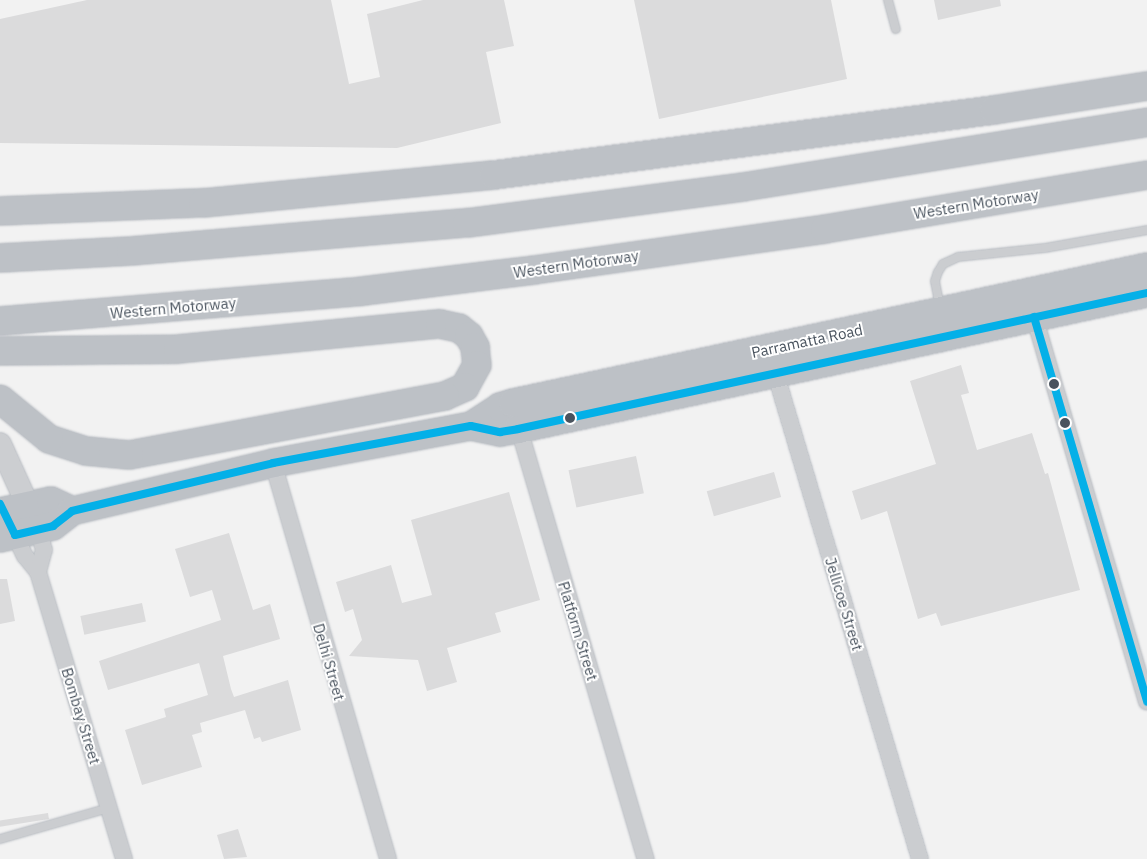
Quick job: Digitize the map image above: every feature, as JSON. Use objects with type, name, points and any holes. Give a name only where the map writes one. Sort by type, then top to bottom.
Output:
[{"type":"highway","points":[[0,211],[203,203],[398,186],[603,162],[1147,86]]},
{"type":"highway","points":[[0,258],[131,251],[467,222],[743,187],[1147,122]]},
{"type":"highway","name":"Western Motorway","points":[[0,321],[363,292],[525,272],[825,229],[1147,175]]},
{"type":"highway","name":"Parramatta Road","points":[[12,519],[51,501],[72,511],[273,463],[471,426],[500,407],[516,416],[1031,304],[1147,268]]},
{"type":"highway","name":"Parramatta Road","points":[[1031,304],[1147,293]]},
{"type":"highway","points":[[0,399],[19,418],[49,439],[86,451],[129,455],[450,394],[465,387],[477,365],[475,347],[469,336],[448,324],[178,349],[11,351]]},
{"type":"main road","points":[[0,444],[12,519]]},
{"type":"street","points":[[1031,304],[1147,702]]},
{"type":"street","name":"Jellicoe Street","points":[[772,360],[920,859]]},
{"type":"street","name":"Platform Street","points":[[516,416],[646,859]]},
{"type":"street","name":"Delhi Street","points":[[273,463],[388,859]]},
{"type":"street","name":"Bombay Street","points":[[12,519],[44,550],[38,572]]},
{"type":"street","name":"Bombay Street","points":[[12,519],[25,556],[38,572],[124,859]]},
{"type":"lane","points":[[888,0],[896,29]]},
{"type":"lane","points":[[943,323],[935,281],[943,264],[958,257],[1045,248],[1147,230]]},
{"type":"lane","points":[[0,839],[109,808]]},
{"type":"building","points":[[87,0],[331,0],[349,84],[380,77],[367,14],[423,0],[504,0],[514,46],[486,52],[501,123],[397,148],[0,143],[0,19]]},
{"type":"building","points":[[634,0],[831,0],[847,79],[659,119]]},
{"type":"building","points":[[934,0],[1000,0],[1001,6],[938,20]]},
{"type":"building","points":[[961,365],[969,393],[961,395],[977,450],[1032,433],[1045,474],[1048,473],[1080,590],[941,626],[936,613],[918,619],[887,511],[861,520],[852,491],[936,464],[910,381]]},
{"type":"building","points":[[636,456],[644,493],[576,508],[569,470]]},
{"type":"building","points":[[774,472],[781,497],[714,516],[707,491]]},
{"type":"building","points":[[509,492],[540,600],[495,613],[501,632],[447,648],[457,682],[427,691],[418,660],[349,656],[362,640],[353,609],[345,612],[336,582],[391,565],[402,603],[432,595],[411,520]]},
{"type":"building","points":[[229,533],[253,610],[270,604],[280,639],[223,656],[231,689],[234,697],[288,680],[301,730],[262,742],[260,737],[254,739],[245,710],[200,723],[202,732],[192,735],[202,767],[142,785],[125,730],[166,717],[164,709],[208,695],[199,663],[108,690],[99,661],[221,620],[212,590],[190,597],[175,549]]},
{"type":"building","points":[[0,579],[7,579],[15,621],[0,624]]},
{"type":"building","points":[[142,603],[146,622],[84,635],[80,616]]},
{"type":"building","points":[[48,813],[49,819],[0,827],[0,821]]},
{"type":"building","points":[[238,829],[247,857],[224,859],[217,835]]},
{"type":"transit line","points":[[0,504],[15,535],[53,526],[72,511],[273,463],[471,426],[500,432],[518,429],[1147,293]]},
{"type":"transit line","points":[[1034,317],[1147,702]]}]
